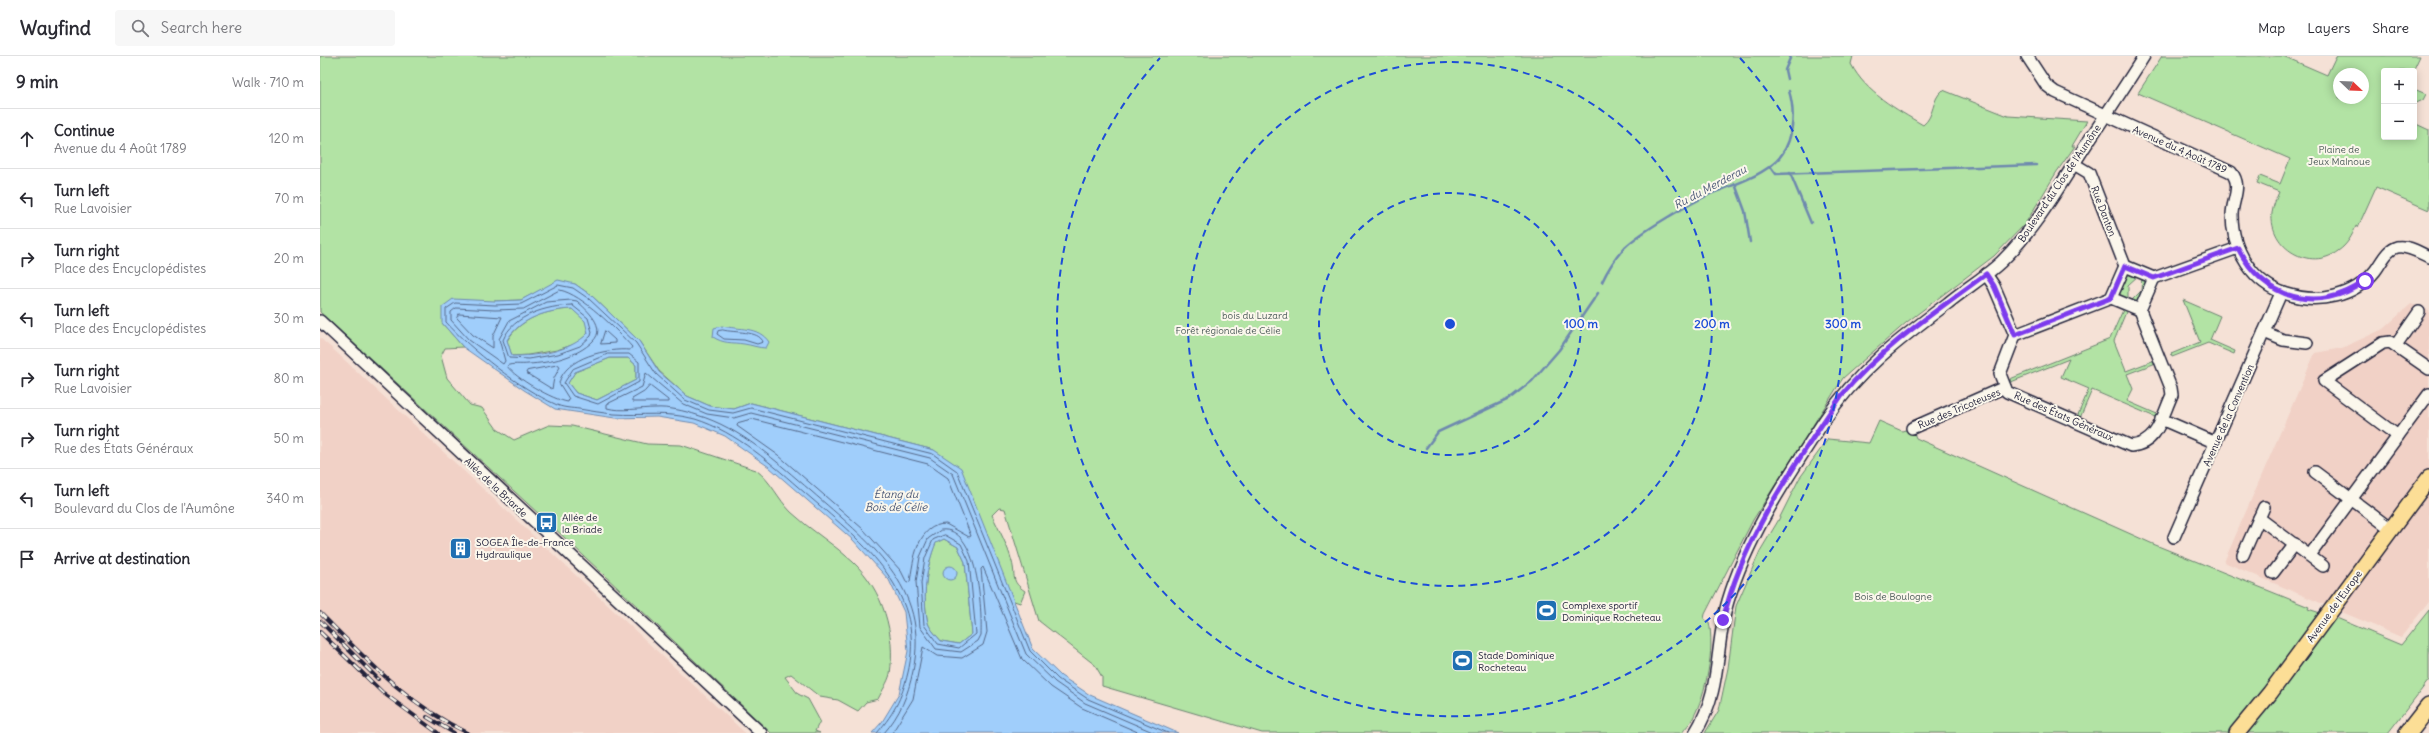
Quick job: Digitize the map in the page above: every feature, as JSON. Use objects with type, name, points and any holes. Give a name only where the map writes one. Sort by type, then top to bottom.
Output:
[{"type":"highway","points":[[2408,733],[2429,706]]},
{"type":"main road","name":"Avenue de l'Europe","points":[[2237,733],[2270,693],[2429,478]]},
{"type":"street","name":"Avenue du 4 Août 1789","points":[[2027,56],[2050,90],[2231,172],[2238,186],[2232,215],[2238,248],[2254,274],[2267,285],[2301,299],[2317,300],[2347,292],[2371,275],[2386,254],[2396,247],[2408,248],[2429,257]]},
{"type":"street","name":"Boulevard du Clos de l'Aumône","points":[[1695,733],[1704,718],[1712,697],[1718,673],[1723,620],[1746,549],[1824,421],[1856,378],[1878,357],[1986,274],[2009,253],[2030,228],[2074,164],[2144,56]]},
{"type":"street","name":"Rue Danton","points":[[2074,164],[2089,173],[2125,266]]},
{"type":"street","points":[[2111,298],[2125,266],[2154,278],[2238,248]]},
{"type":"street","points":[[1986,274],[1994,286],[2015,335],[2111,298],[2140,310]]},
{"type":"street","points":[[2154,278],[2140,310],[2171,388],[2172,394],[2161,419],[2216,443]]},
{"type":"street","name":"Avenue de la Convention","points":[[2174,538],[2281,292]]},
{"type":"street","points":[[2396,345],[2419,312]]},
{"type":"street","name":"Allée de la Briarde","points":[[320,321],[761,733]]},
{"type":"street","points":[[2264,332],[2283,340],[2307,343]]},
{"type":"street","name":"Rue des États Généraux","points":[[2015,335],[2000,374],[2007,392],[2131,446],[2140,446],[2149,441],[2161,419]]},
{"type":"street","points":[[2398,436],[2324,381],[2383,342],[2390,342],[2396,345],[2429,369]]},
{"type":"street","name":"Rue des Tricoteuses","points":[[1912,428],[2005,387]]},
{"type":"street","points":[[2310,555],[2429,394]]},
{"type":"street","points":[[2315,472],[2391,529]]},
{"type":"street","points":[[2243,554],[2264,507]]},
{"type":"street","points":[[2259,518],[2323,566]]},
{"type":"street","points":[[2273,573],[2295,544]]},
{"type":"shaded area","points":[[2411,304],[2429,310],[2429,602],[2401,637],[2224,562],[2315,353],[2342,348],[2383,329]]},
{"type":"shaded area","points":[[320,338],[336,352],[745,733],[320,733]]},
{"type":"green space","name":"Forêt régionale de Célie","points":[[320,56],[1853,56],[1851,64],[1857,74],[1873,92],[1902,113],[1923,125],[1930,117],[1936,98],[1943,90],[2008,116],[2087,121],[2072,146],[2075,146],[2056,173],[2025,224],[1994,256],[1907,322],[1843,378],[1753,520],[1705,614],[1704,619],[1709,622],[1711,633],[1708,671],[1698,708],[1692,720],[1682,733],[1262,733],[1102,686],[1102,677],[1095,665],[1039,621],[1005,509],[999,508],[992,515],[1008,550],[1012,562],[1015,581],[1025,591],[1020,603],[1014,601],[934,450],[751,403],[734,409],[710,406],[687,396],[659,371],[639,341],[592,296],[575,284],[539,291],[521,300],[495,301],[442,323],[463,347],[445,348],[441,356],[447,378],[470,405],[482,408],[497,429],[514,440],[549,425],[572,426],[647,444],[681,445],[756,470],[766,479],[791,512],[846,555],[863,573],[879,599],[885,614],[891,644],[890,674],[878,699],[866,702],[858,711],[838,700],[820,697],[791,674],[785,677],[798,694],[808,699],[820,721],[815,731],[820,733],[771,733],[566,539],[320,312]]},
{"type":"green space","name":"Plaine de Jeux Malnoue","points":[[2162,56],[2283,56],[2327,75],[2336,56],[2420,56],[2414,68],[2381,68],[2381,140],[2417,140],[2417,124],[2429,130],[2429,210],[2376,187],[2358,227],[2356,226],[2347,243],[2338,251],[2327,257],[2315,259],[2293,253],[2284,246],[2277,237],[2273,226],[2272,210],[2279,192],[2257,183],[2260,176],[2280,184],[2290,159],[2138,93]]},
{"type":"green space","points":[[2417,90],[2426,94],[2423,100],[2417,103]]},
{"type":"green space","points":[[2126,273],[2139,275],[2128,285],[2128,301],[2118,296],[2117,291]]},
{"type":"green space","points":[[2142,276],[2148,281],[2137,303],[2130,302],[2141,291]]},
{"type":"green space","points":[[2183,300],[2220,316],[2210,340],[2235,351],[2234,354],[2208,343],[2172,357],[2171,354],[2200,342]]},
{"type":"green space","points":[[572,309],[586,321],[588,333],[578,343],[557,350],[512,356],[507,341],[519,326],[535,317],[553,311]]},
{"type":"green space","points":[[2123,310],[2126,312],[2114,341],[2126,371],[2155,360],[2156,363],[2127,374],[2133,389],[2127,401],[2157,414],[2155,417],[2092,390],[2080,418],[2077,417],[2089,389],[2061,377],[2069,359],[2011,382],[2010,379],[2110,339]]},
{"type":"green space","points":[[610,358],[628,358],[636,365],[636,380],[597,400],[576,393],[568,383],[575,372]]},
{"type":"green space","name":"Bois de Boulogne","points":[[1879,421],[1902,431],[1912,428],[1916,438],[2153,544],[2309,607],[2308,609],[2339,619],[2401,645],[2429,610],[2429,680],[2388,733],[1705,733],[1719,710],[1728,668],[1736,606],[1760,551],[1778,521],[1799,479],[1828,439],[1869,443]]},
{"type":"green space","points":[[944,539],[958,547],[965,562],[972,634],[959,644],[941,641],[929,625],[926,613],[925,593],[927,572],[936,542]]},
{"type":"water","name":"Étang du Bois de Célie","points":[[558,280],[575,284],[592,296],[639,341],[659,372],[687,396],[710,406],[734,409],[751,403],[934,450],[961,468],[1033,649],[1061,676],[1090,695],[1178,733],[872,733],[882,722],[899,694],[908,651],[904,612],[889,580],[853,540],[769,467],[725,436],[694,423],[657,417],[615,418],[555,409],[524,390],[463,347],[442,323],[442,307],[453,299],[495,301],[521,300]],"holes":[[[572,309],[585,321],[588,333],[581,339],[572,345],[553,352],[512,356],[507,340],[519,326],[544,313]],[[610,358],[628,358],[636,365],[636,380],[597,400],[576,393],[568,383],[575,372]],[[944,539],[958,547],[965,562],[972,634],[959,644],[941,641],[928,623],[925,603],[926,582],[927,572],[936,543]]]},
{"type":"water","points":[[722,326],[754,331],[765,337],[769,342],[766,348],[760,348],[747,344],[721,341],[713,337],[714,328]]},
{"type":"water","points":[[950,566],[955,568],[957,573],[955,578],[950,580],[945,578],[943,573],[945,568]]},
{"type":"waterway","name":"Ru du Merderau","points":[[1787,79],[1785,70],[1791,56]]},
{"type":"waterway","name":"Ru du Merderau","points":[[1602,282],[1621,251],[1642,233],[1701,198],[1759,173],[1773,164],[1780,157],[1785,149],[1792,130],[1793,120],[1789,91]]},
{"type":"waterway","points":[[1770,166],[1776,174],[2036,165]]},
{"type":"waterway","points":[[1790,173],[1811,223]]},
{"type":"waterway","points":[[1735,184],[1745,211],[1750,242]]},
{"type":"waterway","name":"Ru du Merderau","points":[[1426,448],[1438,432],[1509,399],[1532,381],[1559,350],[1598,293]]},
{"type":"railway","points":[[320,613],[371,664],[407,695],[446,722],[468,733]]},
{"type":"railway","points":[[320,621],[378,679]]},
{"type":"railway","points":[[320,632],[382,692],[438,733]]},
{"type":"railway","points":[[427,717],[454,733]]},
{"type":"place","name":"Allée de la Briade","points":[[546,523]]},
{"type":"place","name":"SOGEA Île-de-France Hydraulique","points":[[460,548]]},
{"type":"place","name":"Complexe sportif Dominique Rocheteau","points":[[1547,611]]},
{"type":"place","name":"Stade Dominique Rocheteau","points":[[1463,661]]},
{"type":"route","points":[[1723,620],[1727,603],[1746,549],[1759,525],[1841,396],[1856,378],[1878,357],[1916,326],[1986,274],[1994,286],[2015,335],[2111,298],[2125,266],[2154,278],[2238,248],[2245,262],[2254,274],[2267,285],[2301,299],[2317,300],[2332,297],[2347,292],[2365,281]]},
{"type":"park label","name":"bois du Luzard","points":[[1255,315]]}]
